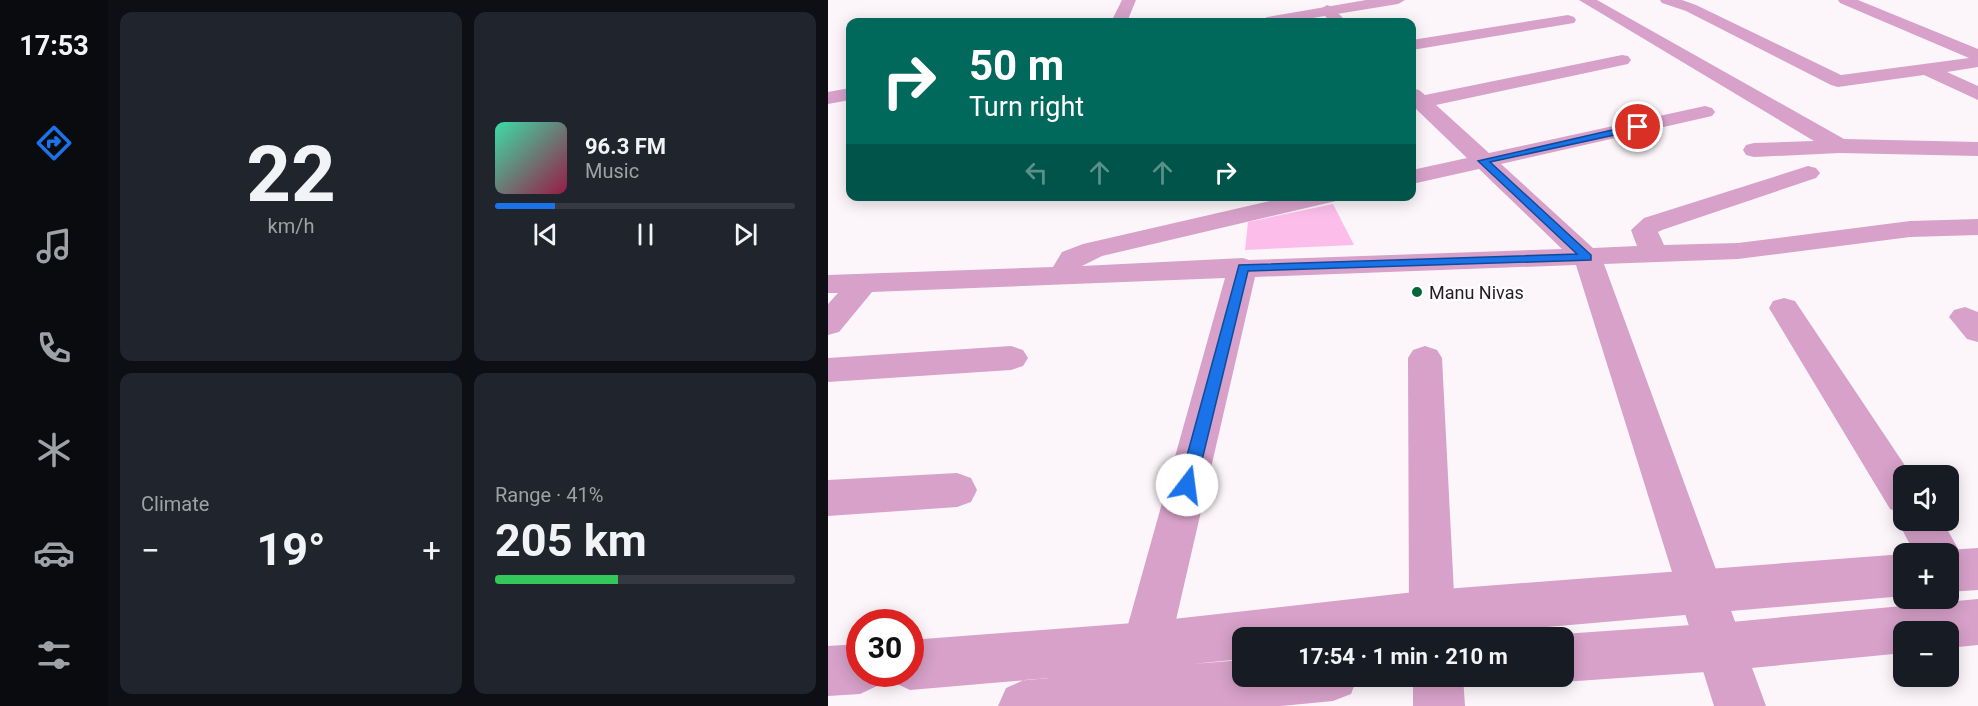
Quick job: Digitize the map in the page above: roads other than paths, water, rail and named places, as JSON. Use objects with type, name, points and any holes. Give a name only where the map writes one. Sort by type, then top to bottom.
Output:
[{"type":"street","points":[[1121,18],[1129,0]]},
{"type":"street","points":[[1287,18],[1398,0]]},
{"type":"street","points":[[1586,0],[1843,146]]},
{"type":"street","points":[[1666,0],[1691,8],[1838,81],[1978,62]]},
{"type":"street","points":[[1845,0],[1978,55]]},
{"type":"street","points":[[1327,10],[1335,18]]},
{"type":"street","points":[[1416,44],[1568,20]]},
{"type":"street","points":[[1759,64],[1793,59]]},
{"type":"street","points":[[1416,100],[1622,60]]},
{"type":"street","points":[[1712,71],[1736,68]]},
{"type":"street","points":[[1929,70],[1978,94]]},
{"type":"street","points":[[828,98],[846,95]]},
{"type":"street","points":[[1416,102],[1587,257],[1740,706]]},
{"type":"street","points":[[1416,176],[1705,112]]},
{"type":"street","points":[[1754,150],[1843,146],[1978,149]]},
{"type":"street","points":[[1655,255],[1644,230],[1653,224],[1808,173]]},
{"type":"street","points":[[1063,274],[1072,258],[1094,250],[1306,201]]},
{"type":"street","points":[[828,284],[1243,267],[1738,251],[1910,229],[1978,227]]},
{"type":"street","points":[[1146,646],[1243,267]]},
{"type":"street","points":[[828,324],[864,282]]},
{"type":"street","points":[[1784,308],[1893,480]]},
{"type":"street","points":[[828,370],[1011,358]]},
{"type":"street","points":[[1425,358],[1432,613]]},
{"type":"street","points":[[828,498],[957,490]]},
{"type":"street","points":[[1926,531],[1936,543]]},
{"type":"street","points":[[924,664],[1146,646],[1432,613],[1700,594],[1893,576]]},
{"type":"street","points":[[1574,656],[1720,647],[1978,622]]},
{"type":"street","points":[[828,671],[846,670]]},
{"type":"street","points":[[1024,706],[1134,701],[1245,687]]},
{"type":"street","points":[[1438,687],[1439,706]]},
{"type":"place","name":"Manu Nivas","points":[[1417,292]]}]
